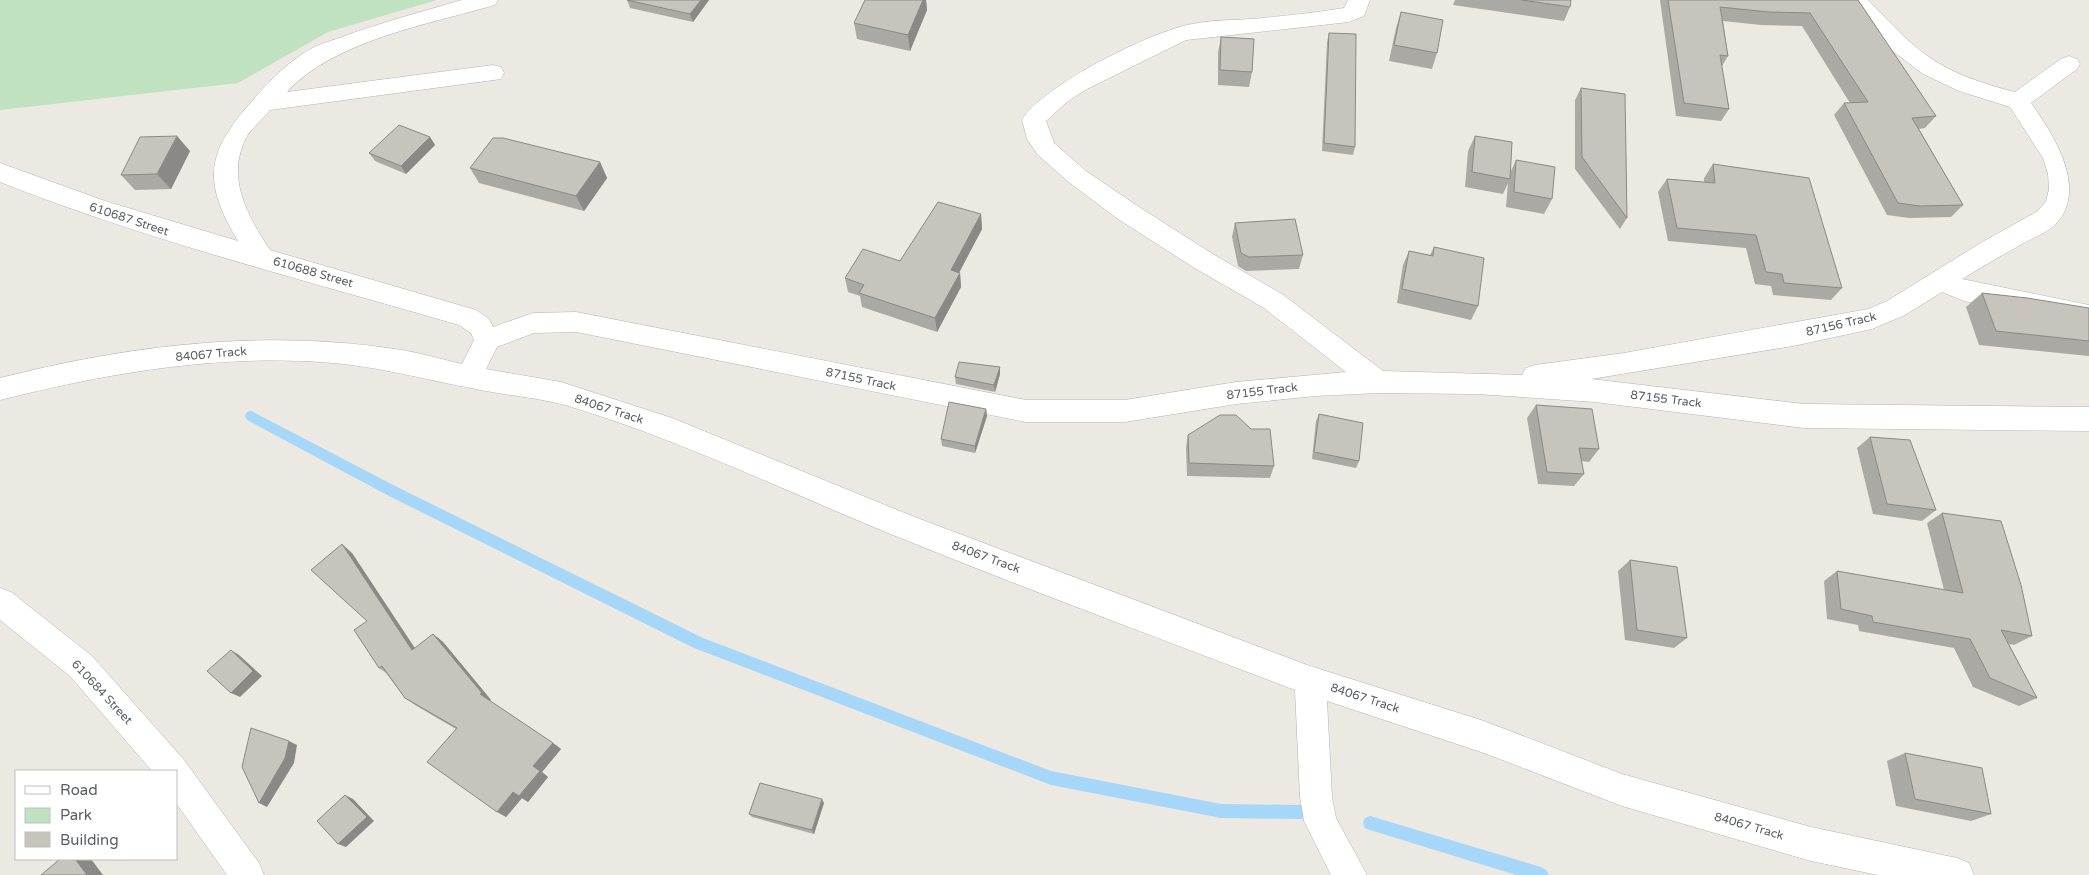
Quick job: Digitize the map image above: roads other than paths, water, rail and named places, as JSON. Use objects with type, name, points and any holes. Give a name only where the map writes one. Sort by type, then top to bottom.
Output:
[{"type":"street","name":"610688 Street","points":[[487,0],[384,30],[323,52],[293,71],[236,134],[224,163],[224,175],[234,214],[261,257],[467,317],[480,326],[488,340]]},
{"type":"street","points":[[1359,0],[1356,11],[1349,15],[1180,34],[1069,90],[1048,103],[1034,120],[1039,139],[1046,149],[1078,177],[1144,223],[1273,301],[1378,382]]},
{"type":"street","points":[[1855,0],[1911,54],[1933,70],[1983,92],[2018,101],[2069,64]]},
{"type":"street","points":[[263,103],[493,73]]},
{"type":"street","name":"87156 Track","points":[[1477,383],[1624,364],[1794,336],[1872,319],[1896,308],[1993,248],[2046,218],[2054,211],[2061,197],[2058,167],[2052,151],[2018,101]]},
{"type":"street","name":"610687 Street","points":[[0,172],[73,201],[149,226],[261,257]]},
{"type":"street","points":[[1941,281],[1964,291],[2089,315]]},
{"type":"street","name":"87155 Track","points":[[488,340],[533,323],[576,322],[645,334],[975,402],[1036,411],[1124,411],[1236,393],[1316,385],[1378,382],[1477,383],[1595,391],[1804,416],[2089,419]]},
{"type":"street","points":[[469,378],[488,340]]},
{"type":"street","name":"84067 Track","points":[[0,389],[71,372],[120,363],[237,350],[340,353],[396,360],[469,378],[561,393],[662,426],[902,525],[1310,680],[1484,737],[1622,790],[1811,844],[1957,875]]},
{"type":"street","name":"610684 Street","points":[[0,602],[81,666],[172,770]]},
{"type":"street","points":[[1310,680],[1316,797],[1320,821],[1350,875]]},
{"type":"street","points":[[178,778],[247,875]]},
{"type":"waterway","points":[[251,416],[394,492],[699,643],[1051,778],[1221,811],[1301,812]]},
{"type":"waterway","points":[[1370,823],[1541,875]]}]
